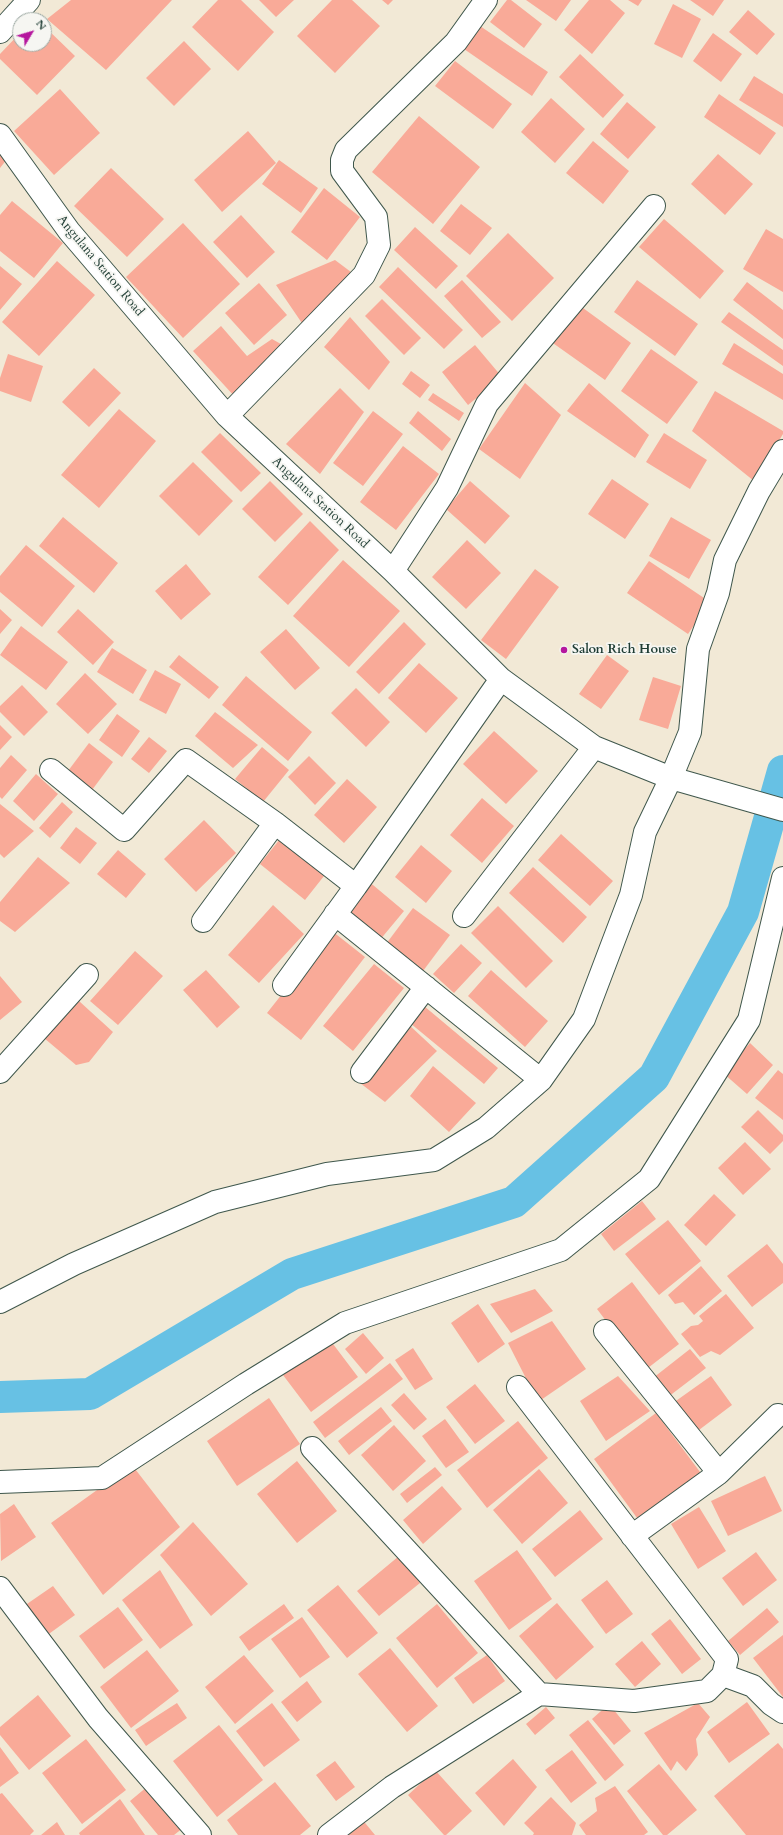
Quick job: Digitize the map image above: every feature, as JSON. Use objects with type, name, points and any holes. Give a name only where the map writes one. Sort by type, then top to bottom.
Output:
[{"type":"street","points":[[0,32],[29,0]]},
{"type":"street","points":[[227,416],[364,274],[379,245],[376,217],[342,171],[342,160],[346,150],[456,42],[486,0]]},
{"type":"street","name":"Angulana Station Road","points":[[0,135],[69,231],[227,416],[393,571],[501,679],[594,747],[671,778],[708,787],[783,810]]},
{"type":"street","points":[[393,571],[447,488],[487,404],[654,206]]},
{"type":"street","points":[[0,1302],[74,1264],[215,1202],[327,1174],[434,1160],[486,1128],[541,1080],[584,1019],[632,895],[645,832],[671,778],[690,732],[698,649],[718,593],[725,560],[759,492],[783,451]]},
{"type":"street","points":[[284,985],[356,886],[501,679]]},
{"type":"street","points":[[464,916],[594,747]]},
{"type":"street","points":[[51,770],[124,830],[186,760],[275,823],[356,886]]},
{"type":"street","points":[[203,921],[275,823]]},
{"type":"street","points":[[0,1482],[102,1478],[246,1384],[345,1323],[561,1250],[649,1179],[749,1020],[783,878]]},
{"type":"street","points":[[336,914],[541,1080]]},
{"type":"street","points":[[0,1072],[87,975]]},
{"type":"street","points":[[362,1072],[426,987]]},
{"type":"street","points":[[605,1331],[719,1473]]},
{"type":"street","points":[[329,1835],[392,1787],[539,1694],[634,1701],[707,1691],[723,1675],[727,1660],[518,1387]]},
{"type":"street","points":[[632,1536],[719,1473],[778,1415]]},
{"type":"street","points":[[312,1448],[539,1694]]},
{"type":"street","points":[[0,1588],[98,1718],[200,1835]]},
{"type":"street","points":[[723,1675],[753,1686],[771,1704],[783,1712]]},
{"type":"building","points":[[71,0],[172,0],[106,70],[52,23],[52,15]]},
{"type":"building","points":[[218,0],[241,0],[274,32],[238,71],[192,27]]},
{"type":"building","points":[[259,0],[294,0],[276,17]]},
{"type":"building","points":[[332,0],[352,0],[380,26],[335,73],[297,36]]},
{"type":"building","points":[[382,0],[393,0],[388,5]]},
{"type":"building","points":[[507,0],[511,0],[542,24],[524,48],[490,22]]},
{"type":"building","points":[[526,0],[571,0],[556,21]]},
{"type":"building","points":[[589,0],[610,0],[625,13],[592,54],[564,30]]},
{"type":"building","points":[[628,0],[642,0],[638,6]]},
{"type":"building","points":[[690,0],[724,0],[713,16]]},
{"type":"building","points":[[673,4],[701,19],[682,58],[654,44]]},
{"type":"building","points":[[748,10],[775,34],[757,55],[729,32]]},
{"type":"building","points":[[480,26],[548,72],[532,96],[464,49]]},
{"type":"building","points":[[713,33],[742,54],[721,82],[693,61]]},
{"type":"building","points":[[52,34],[75,56],[37,95],[0,59],[0,54],[12,41],[12,52],[52,52]]},
{"type":"building","points":[[184,41],[211,69],[174,106],[146,78]]},
{"type":"building","points":[[580,54],[624,95],[603,118],[559,77]]},
{"type":"building","points":[[455,61],[512,104],[493,129],[435,86]]},
{"type":"building","points":[[754,76],[783,94],[783,127],[739,100]]},
{"type":"building","points":[[60,89],[100,133],[54,175],[14,131]]},
{"type":"building","points":[[719,94],[776,133],[760,155],[704,117]]},
{"type":"building","points":[[551,98],[585,129],[555,163],[521,132]]},
{"type":"building","points":[[627,102],[656,127],[628,159],[600,134]]},
{"type":"building","points":[[419,116],[480,167],[433,224],[372,172]]},
{"type":"building","points":[[248,131],[276,163],[222,212],[194,180]]},
{"type":"building","points":[[593,141],[629,171],[603,204],[566,173]]},
{"type":"building","points":[[0,153],[7,159],[0,168]]},
{"type":"building","points":[[718,154],[753,184],[725,215],[691,184]]},
{"type":"building","points":[[279,160],[318,188],[301,213],[262,184]]},
{"type":"building","points":[[111,168],[164,219],[127,257],[74,206]]},
{"type":"building","points":[[324,188],[360,217],[327,260],[291,232]]},
{"type":"building","points":[[12,201],[63,243],[34,278],[0,251],[0,215]]},
{"type":"building","points":[[461,204],[492,228],[470,255],[440,231]]},
{"type":"building","points":[[241,215],[275,252],[247,278],[213,242]]},
{"type":"building","points":[[664,219],[724,271],[700,299],[639,247]]},
{"type":"building","points":[[183,223],[240,284],[183,338],[126,277]]},
{"type":"building","points":[[415,227],[458,266],[436,289],[394,250]]},
{"type":"building","points":[[766,229],[783,239],[783,292],[743,269]]},
{"type":"building","points":[[508,233],[554,278],[512,321],[466,276]]},
{"type":"building","points":[[335,260],[351,272],[308,332],[276,285]]},
{"type":"building","points":[[57,261],[95,295],[39,356],[2,322]]},
{"type":"building","points":[[0,266],[22,284],[0,310]]},
{"type":"building","points":[[398,267],[463,330],[444,349],[379,287]]},
{"type":"building","points":[[462,280],[501,322],[482,338],[444,296]]},
{"type":"building","points":[[637,280],[698,324],[675,356],[614,312]]},
{"type":"building","points":[[747,282],[783,310],[783,339],[733,300]]},
{"type":"building","points":[[259,283],[287,315],[254,345],[225,313]]},
{"type":"building","points":[[382,299],[421,338],[404,355],[365,316]]},
{"type":"building","points":[[583,308],[631,343],[605,380],[550,341]]},
{"type":"building","points":[[729,312],[783,350],[783,366],[721,322]]},
{"type":"building","points":[[350,317],[390,362],[369,390],[324,347]]},
{"type":"building","points":[[221,326],[247,356],[272,339],[288,348],[235,397],[193,351]]},
{"type":"building","points":[[734,343],[783,374],[783,400],[722,364]]},
{"type":"building","points":[[475,345],[502,377],[468,405],[442,372]]},
{"type":"building","points":[[651,349],[698,382],[667,424],[621,391]]},
{"type":"building","points":[[8,354],[43,366],[31,402],[0,391],[0,378]]},
{"type":"building","points":[[94,368],[121,393],[89,427],[62,402]]},
{"type":"building","points":[[411,371],[430,385],[420,398],[402,384]]},
{"type":"building","points":[[525,383],[561,415],[520,479],[479,449]]},
{"type":"building","points":[[589,383],[649,435],[635,458],[567,411]]},
{"type":"building","points":[[340,388],[364,412],[320,474],[286,444]]},
{"type":"building","points":[[715,391],[783,431],[783,434],[754,481],[692,431]]},
{"type":"building","points":[[433,393],[464,413],[459,421],[428,400]]},
{"type":"building","points":[[119,409],[156,441],[99,508],[61,475]]},
{"type":"building","points":[[373,411],[403,434],[363,486],[333,463]]},
{"type":"building","points":[[418,411],[451,439],[442,451],[409,423]]},
{"type":"building","points":[[220,433],[261,473],[241,492],[201,452]]},
{"type":"building","points":[[664,433],[707,460],[690,489],[646,462]]},
{"type":"building","points":[[403,446],[439,474],[396,530],[360,502]]},
{"type":"building","points":[[193,462],[233,501],[199,536],[159,496]]},
{"type":"building","points":[[612,479],[649,504],[625,539],[588,514]]},
{"type":"building","points":[[270,481],[303,514],[275,542],[242,509]]},
{"type":"building","points":[[470,481],[510,516],[485,544],[446,509]]},
{"type":"building","points":[[63,517],[118,563],[94,593],[39,546]]},
{"type":"building","points":[[671,517],[711,540],[689,579],[649,556]]},
{"type":"building","points":[[310,521],[339,550],[288,605],[258,577]]},
{"type":"building","points":[[467,540],[501,573],[466,609],[432,577]]},
{"type":"building","points":[[26,545],[75,586],[42,627],[0,592],[0,576]]},
{"type":"building","points":[[343,560],[400,611],[349,667],[293,616]]},
{"type":"building","points":[[649,561],[710,602],[688,634],[627,593]]},
{"type":"building","points":[[186,564],[211,594],[181,620],[155,591]]},
{"type":"building","points":[[535,569],[559,587],[506,659],[481,640]]},
{"type":"building","points":[[0,609],[12,620],[0,634]]},
{"type":"building","points":[[78,609],[114,642],[93,665],[57,632]]},
{"type":"building","points":[[404,622],[426,644],[379,694],[356,672]]},
{"type":"building","points":[[21,626],[68,662],[46,690],[0,655]]},
{"type":"building","points":[[286,629],[320,668],[295,690],[260,652]]},
{"type":"building","points":[[112,648],[147,670],[133,694],[97,672]]},
{"type":"building","points":[[179,655],[219,687],[209,699],[169,667]]},
{"type":"building","points":[[607,655],[629,671],[601,709],[579,694]]},
{"type":"building","points":[[419,663],[458,698],[426,733],[388,698]]},
{"type":"building","points":[[155,670],[181,684],[166,714],[139,700]]},
{"type":"building","points":[[85,673],[117,704],[88,734],[56,704]]},
{"type":"building","points":[[246,676],[312,732],[288,761],[222,705]]},
{"type":"building","points":[[653,677],[681,686],[668,729],[639,720]]},
{"type":"building","points":[[22,685],[48,712],[24,736],[0,712],[0,706]]},
{"type":"building","points":[[356,688],[390,722],[366,747],[331,713]]},
{"type":"building","points":[[215,712],[258,745],[233,768],[195,736]]},
{"type":"building","points":[[117,714],[140,731],[122,757],[99,740]]},
{"type":"building","points":[[0,725],[12,737],[0,750]]},
{"type":"building","points":[[494,731],[538,771],[506,804],[463,764]]},
{"type":"building","points":[[149,737],[167,751],[149,773],[131,759]]},
{"type":"building","points":[[89,743],[113,762],[92,790],[68,771]]},
{"type":"building","points":[[262,747],[289,770],[263,802],[235,779]]},
{"type":"building","points":[[11,755],[27,770],[2,799],[0,797],[0,768]]},
{"type":"building","points":[[309,756],[336,783],[315,805],[288,777]]},
{"type":"building","points":[[36,774],[58,794],[34,821],[13,801]]},
{"type":"building","points":[[347,779],[377,807],[344,843],[314,815]]},
{"type":"building","points":[[482,798],[514,826],[482,863],[450,835]]},
{"type":"building","points":[[62,802],[73,812],[50,838],[39,828]]},
{"type":"building","points":[[0,804],[34,831],[4,858],[0,854]]},
{"type":"building","points":[[204,820],[236,853],[196,892],[164,859]]},
{"type":"building","points":[[76,827],[97,843],[80,864],[60,848]]},
{"type":"building","points":[[561,834],[613,881],[590,906],[538,860]]},
{"type":"building","points":[[280,839],[324,876],[305,900],[260,864]]},
{"type":"building","points":[[421,845],[452,871],[426,903],[395,877]]},
{"type":"building","points":[[118,850],[146,874],[126,898],[97,874]]},
{"type":"building","points":[[38,857],[70,883],[15,932],[0,921],[0,902]]},
{"type":"building","points":[[533,867],[587,917],[563,943],[509,893]]},
{"type":"building","points":[[367,880],[404,911],[379,941],[342,910]]},
{"type":"building","points":[[273,905],[304,934],[259,983],[228,955]]},
{"type":"building","points":[[498,906],[553,961],[526,988],[471,933]]},
{"type":"building","points":[[413,908],[450,935],[423,971],[386,944]]},
{"type":"building","points":[[332,931],[365,957],[301,1040],[267,1013]]},
{"type":"building","points":[[461,944],[482,963],[454,993],[433,974]]},
{"type":"building","points":[[135,951],[163,976],[118,1025],[90,1001]]},
{"type":"building","points":[[374,964],[404,988],[353,1051],[323,1026]]},
{"type":"building","points":[[206,970],[240,1007],[217,1028],[183,990]]},
{"type":"building","points":[[491,970],[548,1021],[525,1047],[468,996]]},
{"type":"building","points":[[0,976],[22,1002],[0,1020]]},
{"type":"building","points":[[79,1001],[113,1032],[89,1062],[76,1065],[44,1038]]},
{"type":"building","points":[[424,1006],[498,1068],[484,1084],[410,1023]]},
{"type":"building","points":[[407,1023],[437,1051],[385,1102],[360,1083]]},
{"type":"building","points":[[750,1043],[773,1065],[747,1094],[723,1073]]},
{"type":"building","points":[[433,1066],[476,1103],[449,1132],[410,1096]]},
{"type":"building","points":[[778,1070],[783,1074],[783,1120],[755,1098]]},
{"type":"building","points":[[758,1110],[783,1135],[783,1141],[770,1154],[741,1127]]},
{"type":"building","points":[[745,1142],[771,1169],[743,1195],[718,1168]]},
{"type":"building","points":[[714,1194],[736,1215],[706,1246],[684,1225]]},
{"type":"building","points":[[642,1201],[656,1219],[614,1251],[601,1234]]},
{"type":"building","points":[[668,1220],[701,1261],[659,1295],[625,1254]]},
{"type":"building","points":[[767,1244],[783,1264],[783,1283],[752,1307],[727,1276]]},
{"type":"building","points":[[701,1266],[722,1291],[694,1315],[683,1302],[675,1304],[668,1295]]},
{"type":"building","points":[[632,1282],[679,1344],[644,1371],[597,1309]]},
{"type":"building","points":[[535,1289],[553,1311],[511,1333],[490,1304]]},
{"type":"building","points":[[726,1294],[754,1328],[720,1355],[711,1351],[700,1357],[681,1334],[691,1326],[698,1325],[703,1321],[699,1316]]},
{"type":"building","points":[[478,1304],[505,1344],[478,1363],[451,1323]]},
{"type":"building","points":[[552,1321],[586,1369],[538,1402],[508,1343]]},
{"type":"building","points":[[363,1333],[384,1358],[366,1374],[345,1349]]},
{"type":"building","points":[[330,1340],[358,1377],[311,1412],[283,1375]]},
{"type":"building","points":[[413,1348],[433,1379],[415,1390],[395,1360]]},
{"type":"building","points":[[690,1349],[706,1368],[668,1397],[653,1378]]},
{"type":"building","points":[[390,1363],[403,1379],[325,1438],[313,1422]]},
{"type":"building","points":[[618,1376],[650,1411],[606,1441],[580,1401]]},
{"type":"building","points":[[711,1376],[732,1405],[695,1433],[673,1403]]},
{"type":"building","points":[[475,1384],[505,1421],[475,1444],[446,1407]]},
{"type":"building","points":[[404,1393],[427,1419],[414,1430],[391,1405]]},
{"type":"building","points":[[269,1398],[300,1444],[237,1486],[207,1441]]},
{"type":"building","points":[[381,1407],[392,1421],[349,1455],[338,1441]]},
{"type":"building","points":[[656,1413],[703,1476],[640,1522],[594,1459]]},
{"type":"building","points":[[445,1419],[469,1452],[446,1468],[422,1436]]},
{"type":"building","points":[[518,1421],[548,1458],[487,1508],[457,1470]]},
{"type":"building","points":[[394,1425],[426,1461],[393,1491],[361,1455]]},
{"type":"building","points":[[297,1461],[337,1511],[297,1543],[257,1494]]},
{"type":"building","points":[[132,1465],[180,1527],[103,1595],[51,1523]]},
{"type":"building","points":[[435,1467],[442,1475],[407,1503],[400,1494]]},
{"type":"building","points":[[539,1469],[568,1503],[522,1544],[493,1510]]},
{"type":"building","points":[[765,1476],[782,1511],[728,1536],[711,1501]]},
{"type":"building","points":[[442,1486],[462,1509],[423,1544],[403,1520]]},
{"type":"building","points":[[14,1504],[36,1537],[1,1561],[0,1514]]},
{"type":"building","points":[[699,1507],[726,1551],[698,1569],[671,1524]]},
{"type":"building","points":[[580,1510],[603,1539],[555,1577],[532,1549]]},
{"type":"building","points":[[193,1522],[248,1584],[211,1616],[160,1555]]},
{"type":"building","points":[[517,1550],[552,1599],[509,1630],[474,1581]]},
{"type":"building","points":[[756,1552],[777,1580],[743,1606],[722,1578]]},
{"type":"building","points":[[399,1556],[420,1583],[379,1616],[357,1591]]},
{"type":"building","points":[[160,1570],[193,1625],[160,1649],[122,1600]]},
{"type":"building","points":[[607,1580],[633,1614],[606,1634],[581,1600]]},
{"type":"building","points":[[338,1585],[378,1633],[347,1658],[307,1610]]},
{"type":"building","points":[[53,1586],[75,1615],[46,1636],[24,1606]]},
{"type":"building","points":[[557,1603],[594,1647],[556,1680],[519,1636]]},
{"type":"building","points":[[284,1604],[294,1618],[249,1651],[239,1637]]},
{"type":"building","points":[[437,1604],[478,1653],[437,1688],[396,1638]]},
{"type":"building","points":[[118,1607],[143,1640],[104,1669],[79,1636]]},
{"type":"building","points":[[767,1608],[779,1622],[740,1655],[728,1641]]},
{"type":"building","points":[[302,1617],[330,1657],[300,1678],[271,1639]]},
{"type":"building","points":[[670,1619],[701,1659],[682,1674],[651,1634]]},
{"type":"building","points":[[783,1635],[783,1697],[753,1658]]},
{"type":"building","points":[[642,1641],[661,1664],[635,1687],[615,1664]]},
{"type":"building","points":[[390,1648],[438,1706],[407,1732],[358,1674]]},
{"type":"building","points":[[147,1650],[179,1691],[131,1728],[100,1687]]},
{"type":"building","points":[[244,1655],[274,1691],[235,1724],[205,1687]]},
{"type":"building","points":[[487,1655],[505,1681],[473,1704],[454,1678]]},
{"type":"building","points":[[307,1681],[322,1702],[297,1722],[281,1702]]},
{"type":"building","points":[[38,1695],[71,1736],[29,1770],[0,1735],[0,1727]]},
{"type":"building","points":[[747,1702],[770,1734],[729,1763],[707,1732]]},
{"type":"building","points":[[177,1703],[187,1718],[146,1746],[135,1730]]},
{"type":"building","points":[[272,1703],[300,1740],[264,1767],[236,1731]]},
{"type":"building","points":[[698,1703],[710,1717],[696,1739],[698,1755],[686,1771],[677,1761],[671,1771],[644,1733]]},
{"type":"building","points":[[609,1704],[631,1731],[614,1745],[592,1719]]},
{"type":"building","points":[[546,1707],[555,1718],[535,1735],[526,1724]]},
{"type":"building","points":[[588,1720],[624,1765],[605,1781],[569,1735]]},
{"type":"building","points":[[219,1725],[263,1780],[217,1817],[173,1761]]},
{"type":"building","points":[[86,1739],[126,1790],[82,1824],[42,1773]]},
{"type":"building","points":[[778,1743],[783,1749],[783,1835],[746,1835],[714,1796]]},
{"type":"building","points":[[0,1747],[19,1773],[0,1787]]},
{"type":"building","points":[[572,1750],[597,1783],[571,1803],[545,1770]]},
{"type":"building","points":[[513,1759],[537,1787],[504,1826],[475,1793]]},
{"type":"building","points":[[335,1761],[355,1787],[336,1801],[316,1775]]},
{"type":"building","points":[[659,1764],[697,1810],[667,1835],[663,1835],[627,1791]]},
{"type":"building","points":[[435,1770],[472,1811],[446,1835],[444,1835],[408,1795]]},
{"type":"building","points":[[275,1782],[311,1826],[300,1835],[238,1835],[227,1820]]},
{"type":"building","points":[[148,1786],[183,1828],[174,1835],[158,1835],[130,1801]]},
{"type":"building","points":[[615,1786],[648,1832],[644,1835],[586,1835],[579,1825],[597,1811],[595,1798]]},
{"type":"building","points":[[2,1793],[34,1831],[30,1835],[0,1835],[0,1794]]},
{"type":"building","points":[[551,1797],[576,1823],[572,1835],[533,1835],[534,1833],[524,1823]]},
{"type":"building","points":[[120,1799],[145,1835],[80,1835],[79,1833]]},
{"type":"building","points":[[361,1818],[375,1835],[341,1835]]},
{"type":"building","points":[[57,1822],[65,1835],[41,1835]]},
{"type":"waterway","points":[[0,1397],[90,1394],[292,1274],[514,1202],[654,1077],[743,912],[783,771]]},
{"type":"place","name":"Salon Rich House","points":[[564,650]]}]
